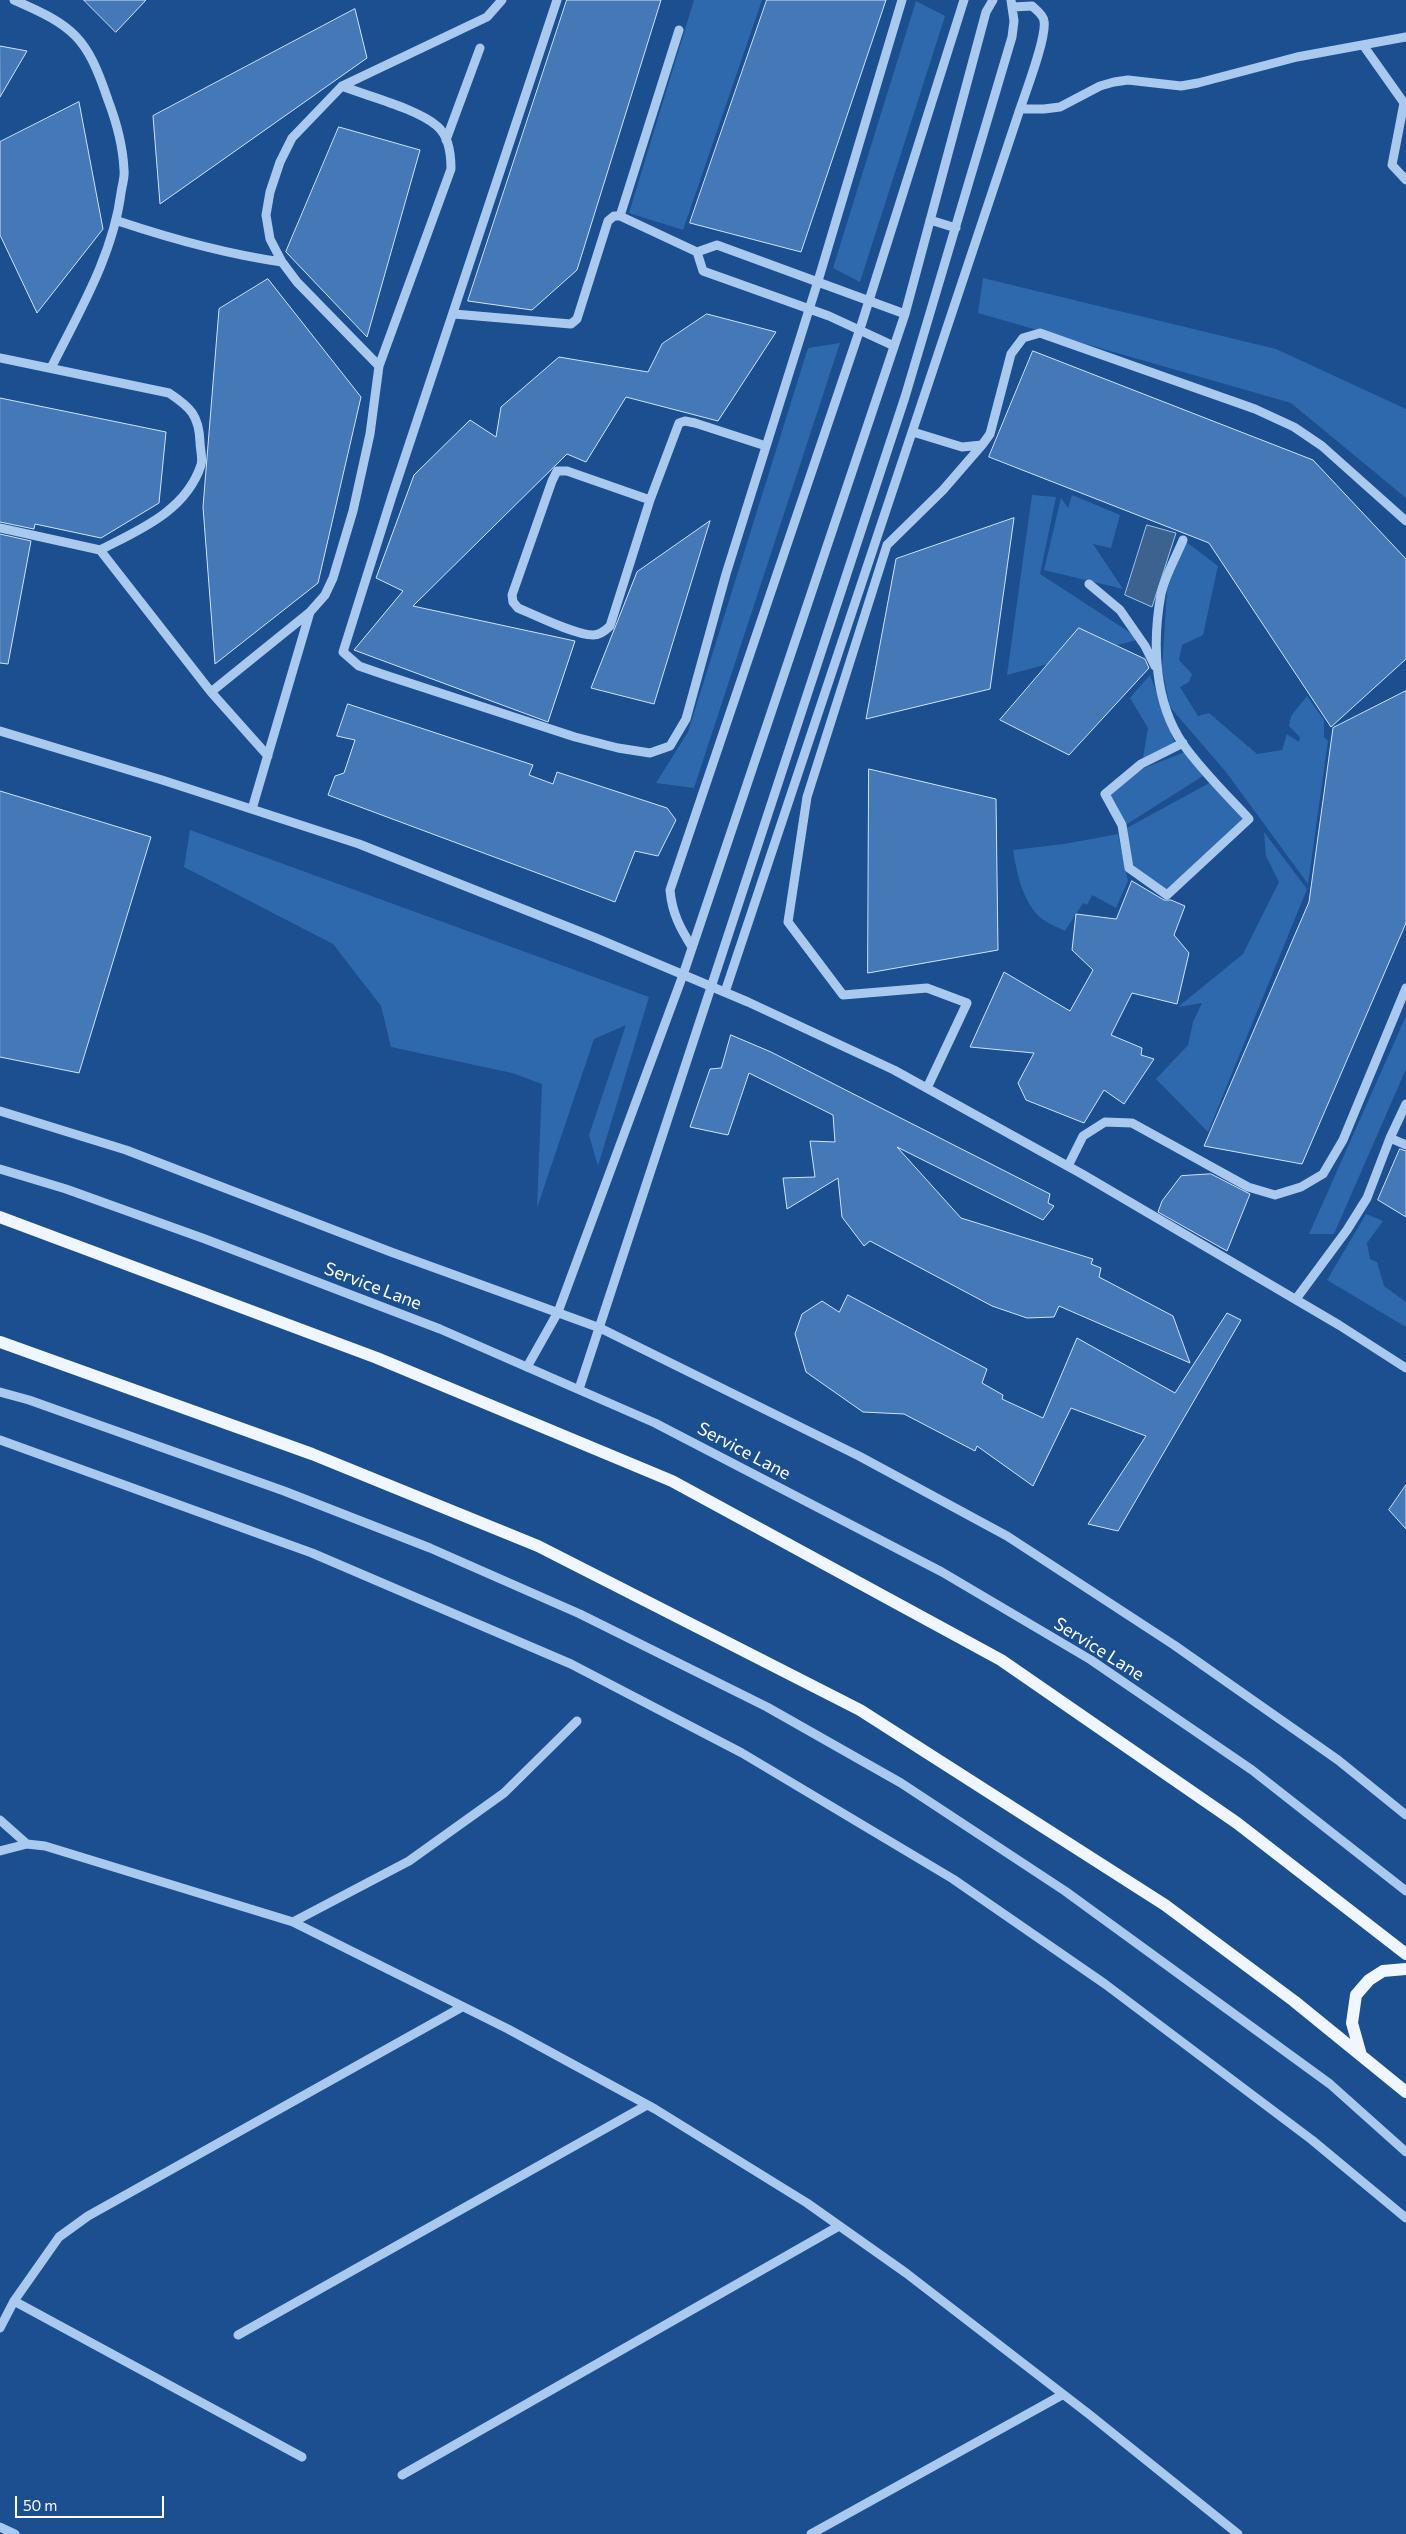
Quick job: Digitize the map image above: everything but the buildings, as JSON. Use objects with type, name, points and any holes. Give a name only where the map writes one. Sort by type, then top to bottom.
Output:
[{"type":"main road","points":[[0,1217],[377,1358],[672,1481],[1000,1660],[1237,1823],[1406,1954]]},
{"type":"main road","points":[[0,1342],[312,1454],[538,1546],[860,1710],[1165,1905],[1361,2055],[1406,2092]]},
{"type":"main road","points":[[1361,2055],[1352,2023],[1356,1994],[1369,1980],[1383,1971],[1406,1969]]},
{"type":"street","points":[[14,0],[54,17],[80,40],[96,65],[115,120],[124,170],[118,221],[96,278],[51,368]]},
{"type":"street","points":[[380,366],[297,282],[282,262],[270,239],[266,215],[270,192],[280,162],[292,138],[342,86],[487,17],[502,0]]},
{"type":"street","points":[[557,0],[392,496],[343,652],[359,666],[592,741],[650,753],[670,746],[686,719],[726,574],[818,281],[902,0]]},
{"type":"street","points":[[692,947],[679,926],[672,908],[670,890],[860,329],[964,0]]},
{"type":"street","points":[[527,1367],[558,1312],[683,974],[905,314],[986,12],[993,0]]},
{"type":"street","points":[[579,1389],[905,398],[1012,37],[1012,3],[1032,6],[1040,12],[1044,20],[1043,33],[1020,109],[725,992]]},
{"type":"street","points":[[620,216],[679,30]]},
{"type":"street","points":[[1020,109],[1060,107],[1100,86],[1114,82],[1128,80],[1180,86],[1297,58],[1406,36]]},
{"type":"street","points":[[1363,45],[1404,103],[1392,165],[1406,180]]},
{"type":"street","points":[[446,140],[480,48]]},
{"type":"street","points":[[211,692],[310,612],[325,595],[353,511],[370,434],[380,366],[450,169],[451,154],[439,127],[424,117],[342,86]]},
{"type":"street","points":[[454,314],[571,324],[577,319],[580,311],[608,220],[614,216],[620,216],[697,252],[717,245],[905,314]]},
{"type":"street","points":[[930,220],[956,228]]},
{"type":"street","points":[[118,221],[187,244],[282,262]]},
{"type":"street","points":[[697,252],[703,271],[860,329],[894,346]]},
{"type":"street","points":[[926,1088],[967,1003],[926,988],[844,995],[788,922],[807,797],[887,545],[942,490],[990,434],[1011,354],[1023,338],[1040,333],[1255,409],[1294,427],[1322,446],[1406,521]]},
{"type":"street","points":[[0,358],[169,392],[190,406],[199,430],[201,464],[187,492],[161,518],[100,550]]},
{"type":"street","points":[[650,500],[567,471],[557,471],[512,595],[513,602],[518,608],[591,635],[604,632],[610,626],[650,500],[679,423],[685,421],[695,423],[766,446]]},
{"type":"street","points":[[912,432],[962,447],[982,445]]},
{"type":"street","points":[[0,528],[100,550],[211,692],[268,756]]},
{"type":"street","points":[[1158,682],[1158,628],[1162,592],[1183,540]]},
{"type":"street","points":[[1089,584],[1120,610],[1155,661],[1158,682],[1166,709],[1183,743],[1249,819],[1167,895],[1129,868],[1122,825],[1105,794],[1141,764],[1183,743]]},
{"type":"street","points":[[252,810],[310,612]]},
{"type":"street","points":[[0,731],[359,844],[725,992],[894,1070],[1068,1166],[1296,1299],[1406,1368]]},
{"type":"street","points":[[1068,1166],[1083,1136],[1105,1122],[1132,1123],[1248,1187],[1275,1195],[1301,1187],[1323,1174],[1343,1140],[1406,988]]},
{"type":"street","points":[[1296,1299],[1348,1230],[1367,1198],[1390,1138],[1406,1104]]},
{"type":"street","points":[[0,1111],[126,1150],[391,1252],[600,1328],[859,1456],[1008,1536],[1183,1651],[1338,1760],[1406,1815]]},
{"type":"street","points":[[1390,1138],[1406,1145]]},
{"type":"street","name":"Service Lane","points":[[0,1169],[66,1189],[205,1239],[440,1329],[655,1423],[942,1572],[1090,1660],[1252,1770],[1406,1891]]},
{"type":"street","points":[[0,1392],[29,1400],[284,1491],[430,1548],[580,1614],[767,1707],[901,1783],[1065,1891],[1330,2084],[1406,2152]]},
{"type":"street","points":[[0,1440],[312,1553],[570,1664],[742,1753],[953,1879],[1104,1984],[1312,2140],[1406,2218]]},
{"type":"street","points":[[293,1922],[409,1861],[504,1794],[577,1721]]},
{"type":"street","points":[[0,1820],[27,1844]]},
{"type":"street","points":[[0,1851],[27,1844],[45,1846],[293,1922],[508,2029],[647,2105],[807,2204],[906,2273],[1090,2415],[1238,2534]]},
{"type":"street","points":[[0,2328],[14,2302],[59,2238],[88,2216],[462,2007]]},
{"type":"street","points":[[238,2336],[647,2105]]},
{"type":"street","points":[[402,2476],[839,2226]]},
{"type":"street","points":[[14,2302],[302,2457]]},
{"type":"street","points":[[811,2534],[1062,2395]]},
{"type":"street","points":[[0,2527],[14,2534]]},
{"type":"shaded area","points":[[694,0],[762,0],[683,230],[629,213]]},
{"type":"shaded area","points":[[916,1],[945,16],[860,282],[833,268]]},
{"type":"shaded area","points":[[983,278],[1276,349],[1406,409],[1406,498],[1291,403],[978,313]]},
{"type":"shaded area","points":[[840,343],[694,788],[656,783],[688,732],[808,348]]},
{"type":"shaded area","points":[[1032,495],[1056,497],[1040,574],[1140,639],[1007,675]]},
{"type":"shaded area","points":[[1072,495],[1120,515],[1111,548],[1093,544],[1123,589],[1044,570],[1061,498],[1068,508]]},
{"type":"shaded area","points":[[1147,525],[1176,533],[1152,607],[1125,595]]},
{"type":"shaded area","points":[[1185,541],[1218,566],[1203,635],[1182,645],[1179,660],[1192,674],[1189,682],[1180,687],[1198,716],[1209,713],[1257,754],[1282,750],[1287,734],[1299,742],[1300,737],[1289,726],[1291,716],[1307,696],[1324,720],[1324,737],[1328,741],[1308,884],[1226,772],[1170,707],[1162,669],[1167,590]]},
{"type":"shaded area","points":[[1150,675],[1175,743],[1143,758],[1148,728],[1130,698]]},
{"type":"shaded area","points":[[1185,752],[1203,776],[1127,824],[1109,795],[1139,770]]},
{"type":"shaded area","points":[[1211,782],[1246,817],[1165,892],[1131,863],[1127,828]]},
{"type":"shaded area","points":[[190,830],[649,997],[598,1166],[589,1135],[626,1025],[594,1039],[537,1208],[542,1084],[512,1073],[391,1047],[381,1006],[333,944],[184,867]]},
{"type":"shaded area","points":[[1264,832],[1307,889],[1208,1132],[1156,1079],[1188,1045],[1193,1022],[1202,1003],[1178,1007],[1243,954],[1279,882],[1266,856]]},
{"type":"shaded area","points":[[1118,834],[1128,881],[1116,908],[1092,895],[1087,905],[1083,903],[1065,931],[1041,918],[1029,903],[1021,886],[1013,850],[1064,844]]},
{"type":"shaded area","points":[[1406,1016],[1406,1069],[1334,1234],[1309,1234]]},
{"type":"shaded area","points":[[1366,1214],[1383,1221],[1367,1243],[1370,1259],[1377,1262],[1384,1286],[1406,1302],[1406,1327],[1327,1280]]}]
